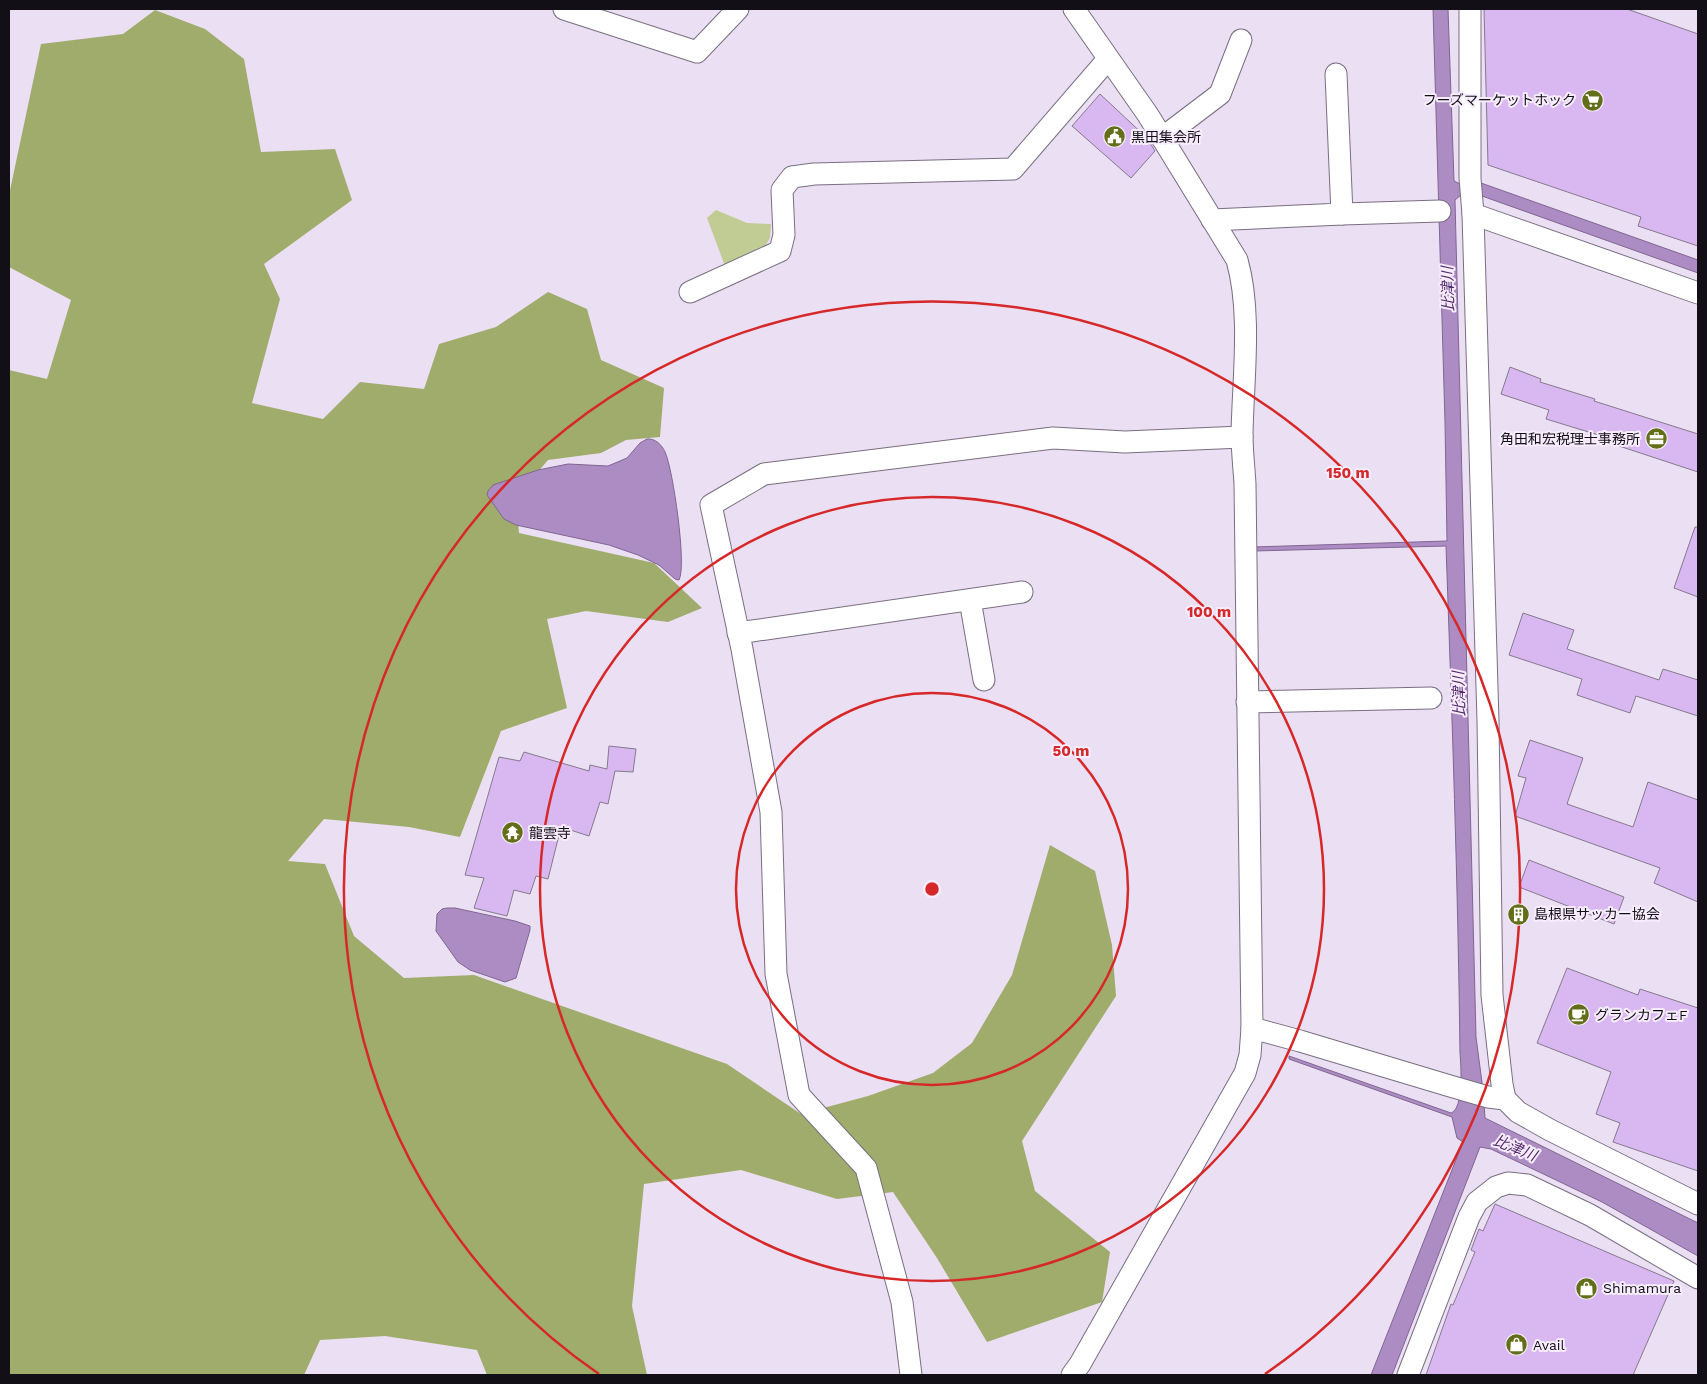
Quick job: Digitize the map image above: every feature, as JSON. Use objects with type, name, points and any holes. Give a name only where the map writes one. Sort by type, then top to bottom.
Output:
[{"type":"street","points":[[564,9],[697,52],[738,9]]},
{"type":"street","points":[[1072,1375],[1095,1339],[1245,1073],[1250,1055],[1252,1028],[1245,484],[1242,437],[1245,344],[1241,276],[1236,260],[1148,115],[1074,9]]},
{"type":"street","points":[[1470,9],[1470,178],[1473,208],[1488,721],[1492,995],[1502,1084],[1497,1098]]},
{"type":"street","points":[[1162,138],[1220,94],[1241,40]]},
{"type":"street","points":[[690,292],[780,251],[784,235],[782,190],[792,176],[1013,169],[1108,59]]},
{"type":"street","points":[[1336,74],[1342,214]]},
{"type":"street","points":[[1473,208],[1698,293]]},
{"type":"street","points":[[1212,220],[1440,212]]},
{"type":"street","points":[[911,1375],[902,1302],[866,1168],[799,1095],[776,974],[771,812],[738,633],[711,505],[764,474],[1053,438],[1125,442],[1242,437]]},
{"type":"street","points":[[738,633],[1022,592]]},
{"type":"street","points":[[970,600],[984,680]]},
{"type":"street","points":[[1247,702],[1431,698]]},
{"type":"street","points":[[1252,1028],[1497,1098],[1550,1130],[1698,1204]]},
{"type":"street","points":[[1408,1375],[1469,1217],[1477,1202],[1496,1187],[1508,1183],[1528,1185],[1590,1215],[1698,1278]]},
{"type":"green space","points":[[155,10],[205,29],[244,59],[261,152],[335,149],[352,200],[264,264],[280,299],[252,403],[323,419],[360,382],[424,389],[439,344],[496,327],[548,292],[587,309],[601,360],[664,388],[660,437],[626,440],[601,453],[548,460],[516,498],[519,533],[654,563],[702,608],[668,622],[586,611],[547,619],[567,708],[501,731],[460,837],[409,827],[324,819],[288,861],[325,864],[354,936],[404,978],[474,975],[727,1064],[801,1114],[868,1096],[933,1073],[972,1043],[1012,975],[1050,845],[1095,871],[1112,945],[1116,996],[1022,1141],[1035,1191],[1110,1252],[1102,1302],[987,1342],[937,1258],[893,1192],[837,1199],[741,1170],[644,1184],[632,1306],[647,1375],[487,1375],[477,1350],[385,1336],[320,1340],[304,1375],[9,1375],[9,370],[47,379],[71,300],[9,267],[9,195],[41,44],[123,34]]},
{"type":"green space","points":[[716,210],[747,223],[771,224],[770,238],[762,251],[725,266],[707,218]]},
{"type":"water","name":"比津川","points":[[1433,9],[1448,9],[1454,181],[1460,184],[1481,183],[1698,260],[1698,273],[1482,196],[1461,195],[1455,200],[1476,1037],[1485,1118],[1698,1223],[1698,1256],[1602,1202],[1491,1149],[1480,1147],[1392,1375],[1371,1375],[1463,1142],[1457,1138],[1452,1117],[1289,1059],[1289,1056],[1451,1113],[1458,1104],[1461,1076],[1458,926],[1446,546],[1254,551],[1253,547],[1447,541]]},
{"type":"water","points":[[647,439],[655,441],[665,452],[672,477],[680,538],[681,571],[679,580],[675,579],[659,565],[609,545],[516,525],[504,519],[487,495],[493,485],[538,470],[568,464],[608,466],[627,458],[640,443]]},
{"type":"water","points":[[455,908],[515,921],[530,926],[516,978],[505,982],[470,970],[458,962],[436,931],[437,914],[442,909]]},
{"type":"building","name":"フーズマーケットホック","points":[[1484,9],[1627,9],[1698,34],[1698,246],[1638,226],[1641,217],[1488,165]]},
{"type":"building","name":"黒田集会所","points":[[1100,94],[1147,138],[1155,151],[1131,178],[1072,126]]},
{"type":"building","points":[[1510,367],[1541,379],[1540,382],[1698,434],[1698,472],[1616,445],[1618,441],[1546,419],[1549,410],[1501,394]]},
{"type":"building","points":[[1695,527],[1698,527],[1698,597],[1674,588]]},
{"type":"building","points":[[1523,613],[1574,630],[1567,649],[1659,680],[1663,669],[1698,680],[1698,716],[1636,696],[1630,713],[1577,695],[1582,679],[1509,655]]},
{"type":"building","points":[[1530,740],[1583,758],[1567,804],[1633,827],[1648,782],[1698,800],[1698,902],[1654,883],[1660,868],[1515,816],[1526,778],[1518,776]]},
{"type":"building","name":"龍雲寺","points":[[609,746],[636,749],[633,772],[615,771],[608,804],[600,802],[589,836],[561,827],[548,879],[536,876],[530,894],[514,890],[507,916],[474,908],[484,878],[465,875],[499,757],[520,761],[524,752],[589,771],[590,765],[607,769]]},
{"type":"building","points":[[1529,860],[1624,897],[1614,924],[1519,887]]},
{"type":"building","points":[[1567,968],[1638,995],[1640,989],[1698,1008],[1698,1171],[1613,1142],[1620,1123],[1596,1114],[1611,1072],[1537,1043]]},
{"type":"building","points":[[1495,1204],[1674,1281],[1633,1375],[1426,1375],[1451,1304],[1453,1305],[1475,1252],[1471,1250],[1479,1229],[1483,1231]]},
{"type":"place","name":"フーズマーケットホック","points":[[1592,100]]},
{"type":"place","name":"黒田集会所","points":[[1115,137]]},
{"type":"place","name":"角田和宏税理士事務所","points":[[1656,439]]},
{"type":"place","name":"龍雲寺","points":[[513,833]]},
{"type":"place","name":"島根県サッカー協会","points":[[1518,914]]},
{"type":"place","name":"グランカフェF","points":[[1579,1015]]},
{"type":"place","name":"Shimamura","points":[[1587,1288]]},
{"type":"place","name":"Avail","points":[[1517,1345]]}]
